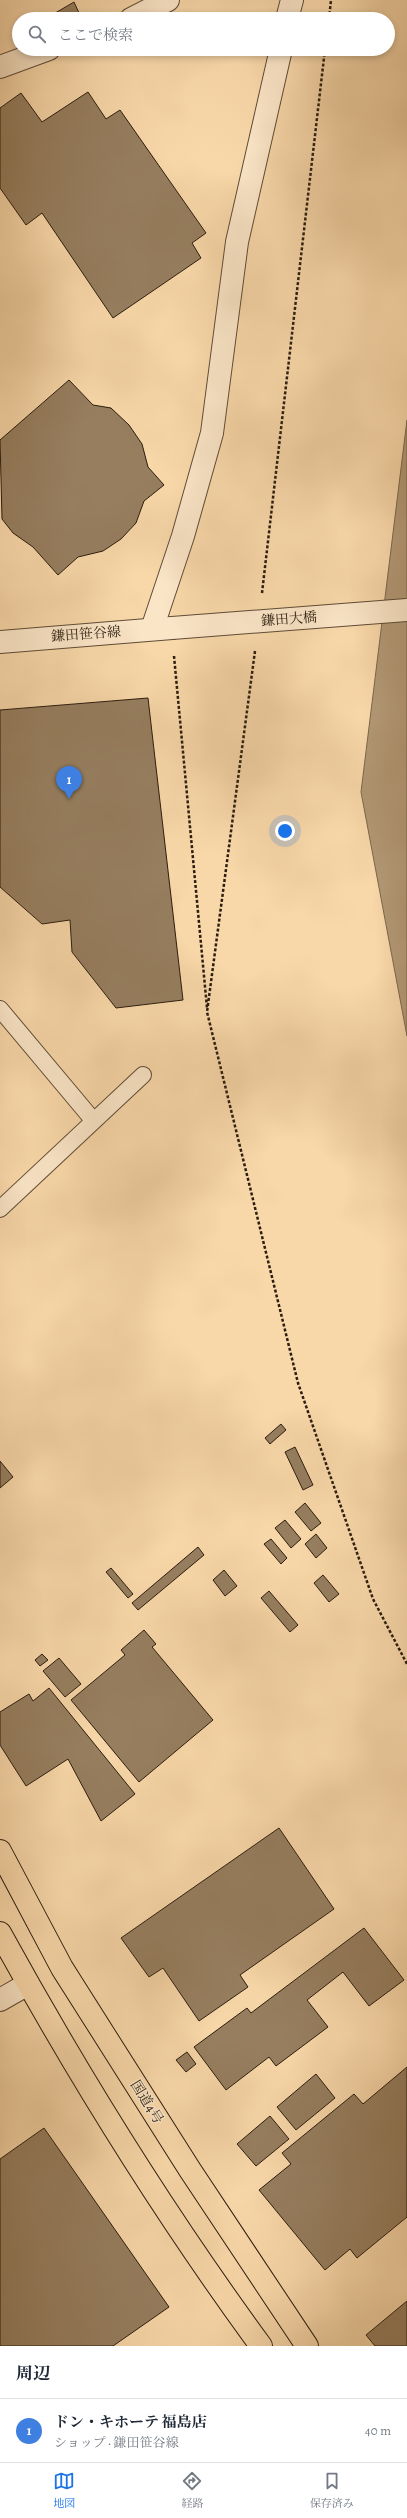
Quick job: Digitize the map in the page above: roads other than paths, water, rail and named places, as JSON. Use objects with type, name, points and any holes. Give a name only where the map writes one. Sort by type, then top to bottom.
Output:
[{"type":"highway","name":"国道4号","points":[[0,1851],[62,1968],[190,2170],[307,2346]]},
{"type":"highway","points":[[0,1933],[28,1984],[122,2140],[219,2289],[261,2346]]},
{"type":"street","points":[[145,12],[168,0]]},
{"type":"street","points":[[289,12],[292,0]]},
{"type":"street","points":[[0,67],[30,56]]},
{"type":"street","points":[[162,628],[183,536],[212,433],[237,242],[279,56]]},
{"type":"street","name":"鎌田大橋","points":[[162,628],[407,610]]},
{"type":"street","name":"鎌田笹谷線","points":[[0,642],[162,628]]},
{"type":"street","points":[[0,2000],[28,1984]]},
{"type":"lane","points":[[0,1009],[93,1120]]},
{"type":"lane","points":[[0,1208],[143,1075]]},
{"type":"place","name":"ドン・キホーテ 福島店","points":[[69,799]]}]
